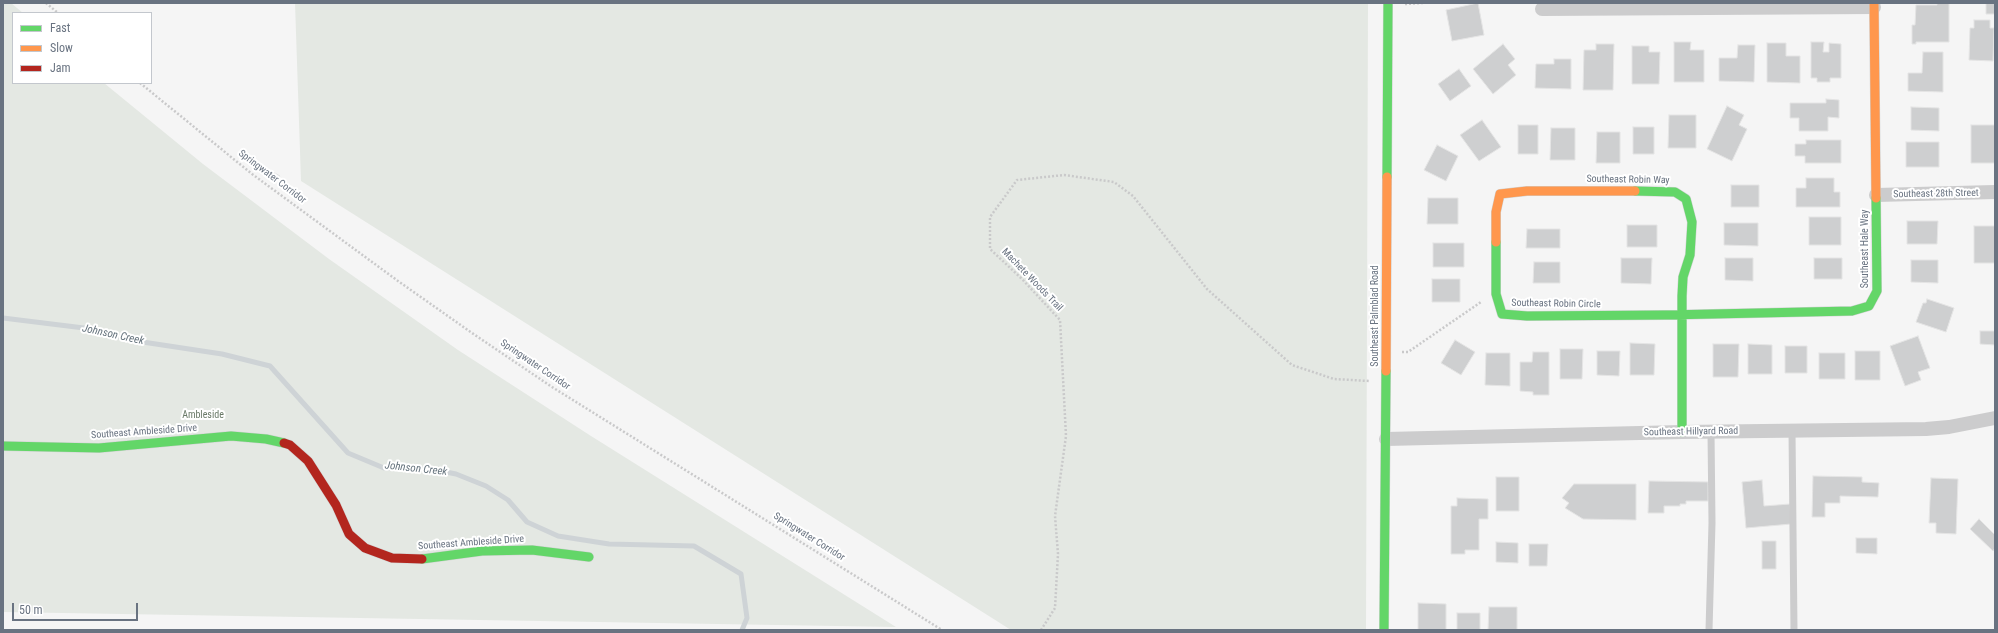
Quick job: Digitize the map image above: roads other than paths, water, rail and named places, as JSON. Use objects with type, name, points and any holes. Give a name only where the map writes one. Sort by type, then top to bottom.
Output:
[{"type":"street","name":"Southeast Palmblad Road","points":[[1384,630],[1388,3]]},
{"type":"street","points":[[1542,9],[1874,5]]},
{"type":"street","name":"Southeast Hale Way","points":[[1682,314],[1852,311],[1869,306],[1877,291],[1874,5]]},
{"type":"street","name":"Southeast Robin Way","points":[[1500,194],[1527,190],[1659,190],[1675,192],[1686,199],[1692,222],[1690,255],[1682,277],[1682,432]]},
{"type":"street","name":"Southeast 28th Street","points":[[1876,195],[1995,192]]},
{"type":"street","name":"Southeast Robin Circle","points":[[1500,194],[1496,212],[1496,294],[1502,314],[1527,316],[1682,314]]},
{"type":"street","name":"Southeast Hillyard Road","points":[[1386,439],[1682,432],[1926,429],[1949,427],[1995,418]]},
{"type":"street","name":"Southeast Ambleside Drive","points":[[3,446],[99,448],[231,436],[266,439],[290,445],[308,461],[336,505],[349,534],[365,548],[392,558],[429,559],[482,551],[532,550],[589,557]]},
{"type":"lane","points":[[1792,430],[1794,630]]},
{"type":"lane","points":[[1709,630],[1712,523],[1711,432]]},
{"type":"waterway","name":"Johnson Creek","points":[[3,318],[84,328],[136,341],[222,354],[270,366],[348,453],[384,468],[431,469],[456,474],[486,486],[508,500],[527,522],[558,536],[609,544],[694,546],[741,574],[747,618],[742,630]]},
{"type":"park label","name":"Ambleside","points":[[203,415]]}]
